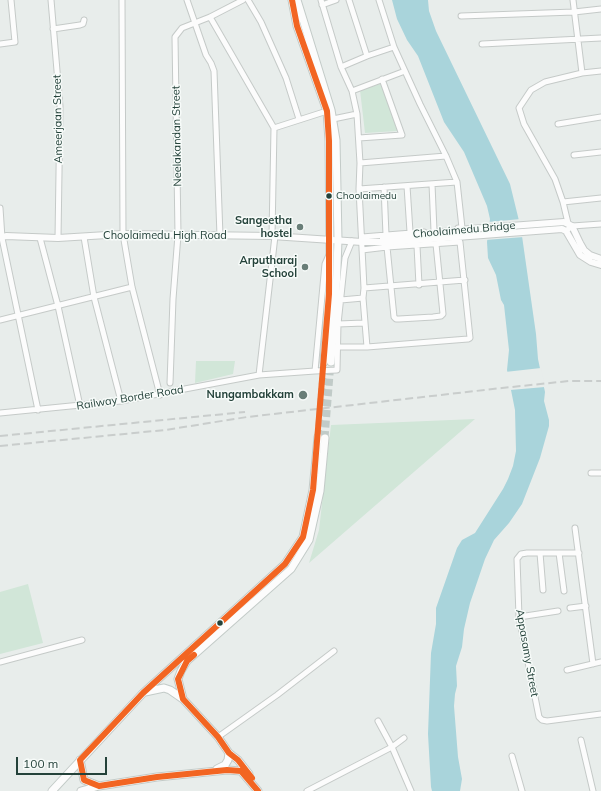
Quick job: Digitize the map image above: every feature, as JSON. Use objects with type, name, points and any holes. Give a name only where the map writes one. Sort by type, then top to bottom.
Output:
[{"type":"main road","points":[[292,0],[297,26],[327,111],[334,240],[336,294],[327,362],[330,253],[334,240],[336,140],[331,110],[297,0]]},
{"type":"main road","points":[[183,700],[178,679],[187,661],[291,569],[292,561],[303,537],[313,490],[321,437]]},
{"type":"main road","points":[[52,791],[143,693],[286,564],[292,561]]},
{"type":"main road","points":[[143,693],[164,688],[170,690],[183,700],[218,737],[229,753],[238,760],[263,791]]},
{"type":"main road","points":[[212,771],[225,765],[228,760],[229,753]]},
{"type":"main road","points":[[80,760],[84,780],[99,786]]},
{"type":"main road","points":[[81,791],[99,786],[157,777],[227,770],[241,771],[258,791]]},
{"type":"street","points":[[0,44],[16,42],[11,0]]},
{"type":"street","name":"Ameerjaan Street","points":[[51,0],[60,106],[58,238]]},
{"type":"street","points":[[122,0],[123,234],[132,287],[160,395]]},
{"type":"street","points":[[187,0],[206,55],[214,71],[220,236]]},
{"type":"street","points":[[194,23],[210,17],[243,0]]},
{"type":"street","points":[[248,0],[261,22],[286,78],[299,119]]},
{"type":"street","points":[[336,0],[321,2],[341,67],[352,90],[358,114],[364,324],[367,347]]},
{"type":"street","points":[[349,0],[367,56]]},
{"type":"street","points":[[362,239],[410,232],[462,228],[457,182],[394,47],[379,0]]},
{"type":"street","points":[[573,0],[582,73]]},
{"type":"street","points":[[461,16],[574,12],[601,9]]},
{"type":"street","points":[[210,17],[274,128],[274,236],[259,375]]},
{"type":"street","points":[[53,29],[80,25],[83,24],[84,20]]},
{"type":"street","name":"Neelakandan Street","points":[[170,383],[173,299],[178,235],[175,37],[182,28],[194,23]]},
{"type":"street","points":[[482,44],[601,38]]},
{"type":"street","points":[[341,67],[394,47]]},
{"type":"street","points":[[352,90],[405,70]]},
{"type":"street","points":[[601,71],[582,73],[545,82],[531,90],[519,108],[524,124],[555,179],[570,224],[580,243],[584,250],[590,255],[601,259]]},
{"type":"street","points":[[359,138],[402,135],[382,79]]},
{"type":"street","points":[[274,128],[327,111]]},
{"type":"street","points":[[333,119],[358,114]]},
{"type":"street","points":[[558,124],[601,117]]},
{"type":"street","points":[[574,155],[601,152]]},
{"type":"street","points":[[360,163],[446,156]]},
{"type":"street","points":[[359,190],[457,182]]},
{"type":"street","points":[[432,184],[434,231]]},
{"type":"street","points":[[407,186],[410,232]]},
{"type":"street","points":[[384,187],[386,235]]},
{"type":"street","points":[[563,202],[601,198]]},
{"type":"street","points":[[0,208],[1,238],[38,410]]},
{"type":"street","name":"Choolaimedu Bridge","points":[[470,233],[554,222],[570,224]]},
{"type":"street","points":[[570,224],[601,224]]},
{"type":"street","points":[[570,224],[566,230],[580,255],[601,266]]},
{"type":"street","name":"Choolaimedu Bridge","points":[[470,233],[554,229],[566,230]]},
{"type":"street","name":"Choolaimedu High Road","points":[[1,238],[6,236],[58,238],[123,234],[274,236],[352,241],[362,239],[390,242],[470,233]]},
{"type":"street","points":[[84,237],[94,297],[120,401]]},
{"type":"street","points":[[40,238],[58,306],[80,406]]},
{"type":"street","name":"Railway Border Road","points":[[0,413],[120,401],[160,395],[259,375],[337,370],[340,300],[345,258],[352,241]]},
{"type":"street","points":[[338,347],[367,347],[470,338],[460,242],[362,250]]},
{"type":"street","points":[[387,247],[394,317],[396,319],[433,317],[441,316],[443,314],[436,244]]},
{"type":"street","points":[[417,246],[419,285]]},
{"type":"street","points":[[315,371],[325,264],[330,253]]},
{"type":"street","points":[[364,288],[419,285],[465,280]]},
{"type":"street","points":[[0,320],[132,287]]},
{"type":"street","points":[[340,300],[363,298]]},
{"type":"street","points":[[338,324],[364,324]]},
{"type":"street","points":[[591,473],[601,473]]},
{"type":"street","points":[[575,528],[593,664]]},
{"type":"street","points":[[543,590],[540,553],[579,553]]},
{"type":"street","name":"Appasamy Street","points":[[540,553],[521,554],[517,559],[519,617],[539,717],[542,720],[547,721],[601,714]]},
{"type":"street","points":[[559,553],[564,591]]},
{"type":"street","points":[[570,608],[586,606]]},
{"type":"street","points":[[519,617],[558,611]]},
{"type":"street","points":[[0,662],[82,640]]},
{"type":"street","points":[[218,737],[277,695],[334,651]]},
{"type":"street","points":[[566,670],[601,662]]},
{"type":"street","points":[[378,721],[392,747],[410,791]]},
{"type":"street","points":[[307,791],[392,747],[404,738]]},
{"type":"street","points":[[581,740],[592,791]]},
{"type":"street","points":[[512,756],[522,791]]},
{"type":"green space","points":[[383,83],[398,131],[365,133],[360,90]]},
{"type":"green space","points":[[196,361],[235,361],[233,374],[195,383]]},
{"type":"green space","points":[[475,419],[309,563],[319,530],[331,425]]},
{"type":"green space","points":[[28,584],[43,643],[0,654],[0,592]]},
{"type":"water","points":[[392,0],[428,0],[429,11],[436,31],[510,184],[521,229],[536,334],[538,359],[545,392],[544,401],[549,420],[549,426],[540,458],[522,504],[509,523],[494,540],[485,559],[470,603],[464,629],[462,647],[456,666],[457,686],[454,706],[458,757],[462,779],[460,791],[432,791],[431,787],[428,734],[431,653],[436,624],[436,608],[457,548],[462,540],[475,533],[508,479],[513,466],[516,451],[515,410],[507,370],[509,350],[504,305],[501,300],[496,275],[488,258],[487,242],[490,219],[487,206],[464,152],[444,122],[418,56],[407,40],[397,19]]},
{"type":"pier","points":[[521,219],[524,237],[485,240],[488,222]]},
{"type":"pier","points":[[541,368],[545,387],[510,390],[505,372]]},
{"type":"tunnel","points":[[318,437],[324,362]]},
{"type":"tunnel","points":[[325,438],[331,362]]},
{"type":"railway","points":[[0,446],[165,430],[247,417],[502,388],[569,381],[601,381]]},
{"type":"railway","points":[[0,436],[245,412]]},
{"type":"transit line","points":[[258,791],[241,771],[227,770],[157,777],[99,786],[84,780],[80,760],[143,693],[285,564],[303,537],[313,490],[329,294],[329,141],[327,111],[297,26],[292,0]]},
{"type":"transit line","points":[[194,655],[187,661],[178,679],[183,699],[218,737],[229,753],[238,760],[252,778]]},
{"type":"place","name":"Choolaimedu","points":[[329,196]]},
{"type":"place","name":"Sangeetha hostel","points":[[300,227]]},
{"type":"place","name":"Arputharaj School","points":[[305,267]]},
{"type":"place","name":"Nungambakkam","points":[[303,395]]}]
